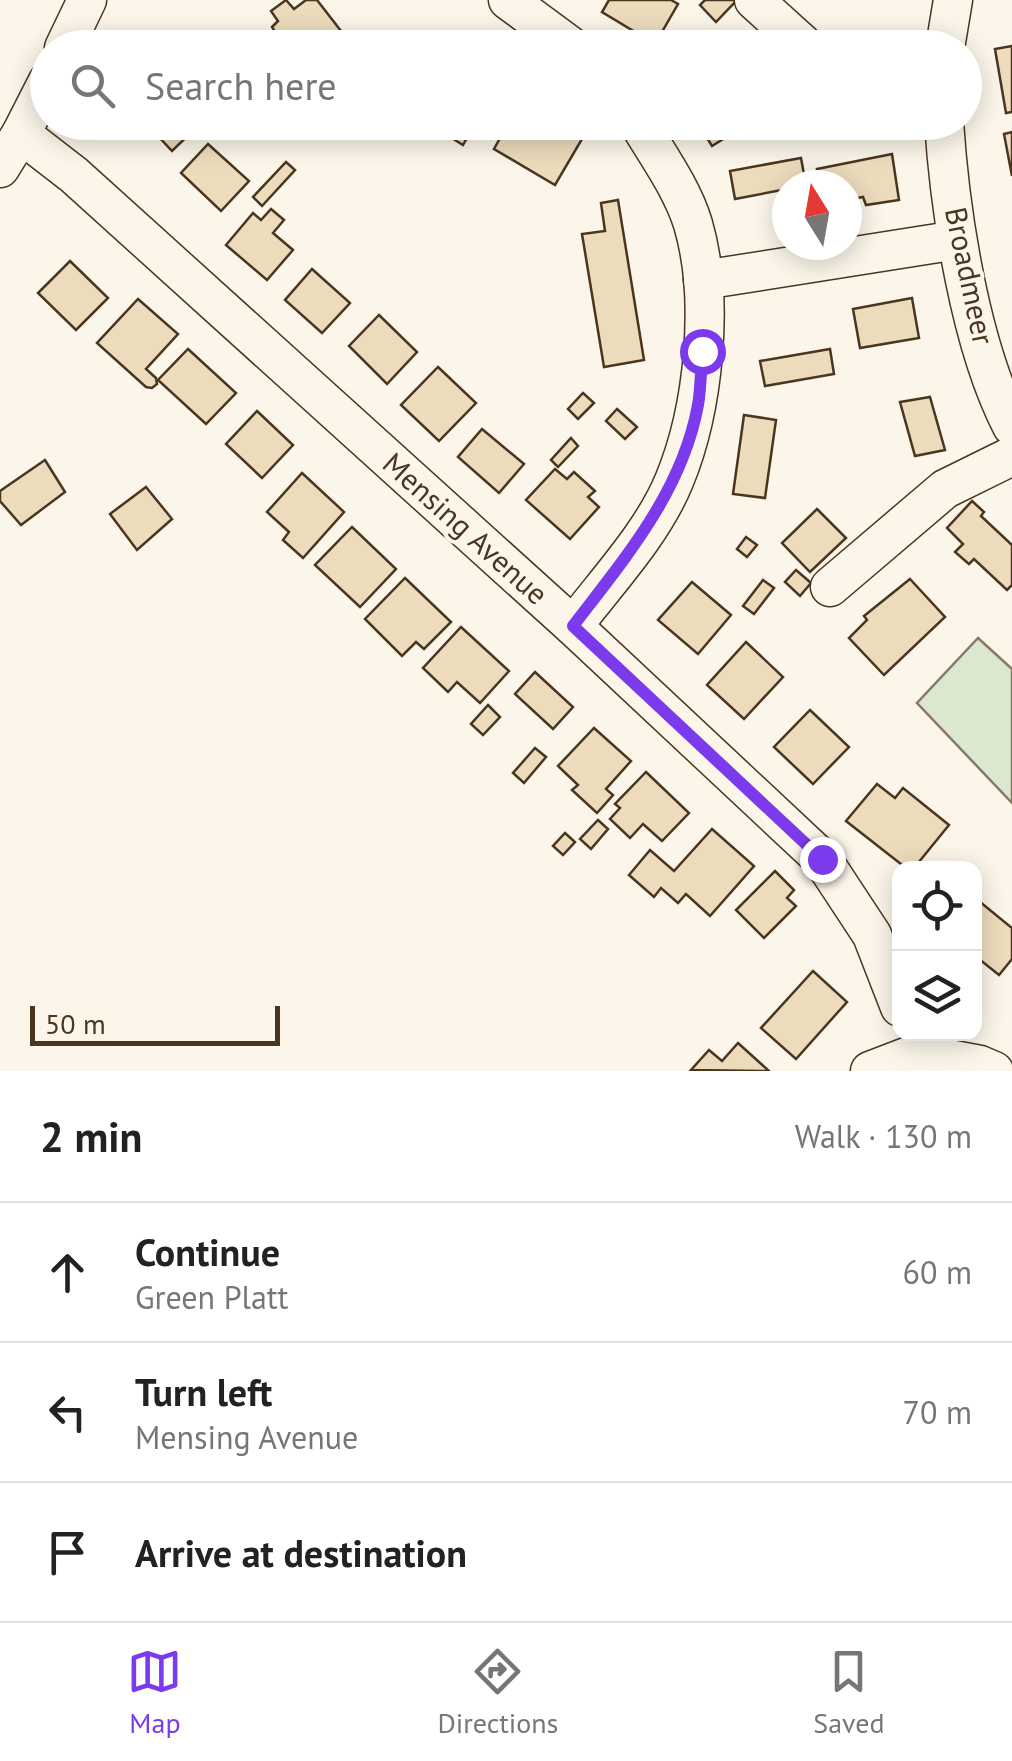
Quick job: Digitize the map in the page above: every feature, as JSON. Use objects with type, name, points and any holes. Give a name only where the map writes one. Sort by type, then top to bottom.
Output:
[{"type":"street","points":[[73,30],[87,0]]},
{"type":"street","points":[[508,0],[549,30]]},
{"type":"street","points":[[754,0],[787,30]]},
{"type":"street","points":[[945,30],[953,0]]},
{"type":"street","points":[[0,168],[30,116]]},
{"type":"street","name":"Mensing Avenue","points":[[21,134],[74,175],[573,626],[822,859],[872,936],[892,986]]},
{"type":"street","points":[[573,626],[646,530],[674,482],[698,406],[703,280],[692,223],[649,140]]},
{"type":"street","name":"Broadmeer","points":[[946,140],[957,240],[987,363],[1011,430]]},
{"type":"street","points":[[703,280],[957,240]]},
{"type":"street","points":[[830,588],[1011,430]]},
{"type":"street","points":[[870,1071],[914,1044],[994,1071]]},
{"type":"green space","points":[[978,638],[1012,669],[1012,803],[917,703]]},
{"type":"building","points":[[286,0],[294,9],[306,0],[317,0],[340,30],[274,30],[278,21],[271,11]]},
{"type":"building","points":[[609,0],[671,0],[678,4],[663,30],[632,30],[602,12]]},
{"type":"building","points":[[705,0],[737,0],[716,22],[700,5]]},
{"type":"building","points":[[1012,46],[1012,112],[1006,113],[995,49]]},
{"type":"building","points":[[1012,132],[1012,176],[1004,134]]},
{"type":"building","points":[[162,140],[183,140],[172,151]]},
{"type":"building","points":[[499,140],[581,140],[555,185],[494,149]]},
{"type":"building","points":[[208,144],[249,181],[221,211],[181,173]]},
{"type":"building","points":[[892,154],[899,200],[866,205],[862,197],[862,170],[817,169]]},
{"type":"building","points":[[801,158],[803,170],[772,170],[772,192],[735,199],[730,171]]},
{"type":"building","points":[[286,162],[295,170],[262,206],[253,197]]},
{"type":"building","points":[[618,200],[644,360],[604,367],[582,234],[605,231],[601,203]]},
{"type":"building","points":[[271,209],[284,220],[273,233],[293,250],[267,280],[226,245],[253,213],[261,220]]},
{"type":"building","points":[[70,261],[108,298],[76,330],[38,293]]},
{"type":"building","points":[[312,269],[350,303],[322,333],[285,300]]},
{"type":"building","points":[[912,298],[919,338],[860,348],[853,309]]},
{"type":"building","points":[[138,299],[178,334],[146,369],[156,378],[157,384],[152,388],[146,387],[97,343]]},
{"type":"building","points":[[379,315],[417,352],[387,384],[349,346]]},
{"type":"building","points":[[188,349],[236,393],[206,424],[158,380]]},
{"type":"building","points":[[830,349],[834,374],[765,386],[760,361]]},
{"type":"building","points":[[438,367],[476,403],[439,441],[401,405]]},
{"type":"building","points":[[583,393],[594,403],[578,419],[568,409]]},
{"type":"building","points":[[930,397],[945,450],[915,456],[900,402]]},
{"type":"building","points":[[617,409],[637,427],[625,439],[606,421]]},
{"type":"building","points":[[257,411],[293,445],[262,478],[226,444]]},
{"type":"building","points":[[744,415],[776,420],[765,498],[733,494]]},
{"type":"building","points":[[482,429],[524,464],[499,493],[458,457]]},
{"type":"building","points":[[571,438],[578,446],[558,467],[551,460]]},
{"type":"building","points":[[45,460],[65,492],[21,525],[0,501],[0,491]]},
{"type":"building","points":[[555,469],[567,479],[574,472],[595,491],[588,497],[599,507],[570,539],[526,500]]},
{"type":"building","points":[[302,473],[344,512],[303,558],[283,540],[289,532],[267,512]]},
{"type":"building","points":[[146,487],[172,519],[137,550],[110,514]]},
{"type":"building","points":[[972,501],[984,512],[981,516],[1012,545],[1012,585],[1007,590],[974,559],[969,564],[955,552],[963,544],[947,528]]},
{"type":"building","points":[[817,509],[846,538],[810,572],[782,543]]},
{"type":"building","points":[[352,527],[396,569],[360,607],[315,565]]},
{"type":"building","points":[[746,537],[757,545],[747,557],[737,549]]},
{"type":"building","points":[[796,570],[811,583],[800,596],[785,582]]},
{"type":"building","points":[[405,578],[451,622],[424,649],[416,642],[402,656],[365,619]]},
{"type":"building","points":[[910,579],[945,617],[884,675],[849,638],[867,620],[864,616]]},
{"type":"building","points":[[763,580],[774,588],[754,614],[743,606]]},
{"type":"building","points":[[692,582],[731,615],[698,654],[658,620]]},
{"type":"building","points":[[461,627],[509,671],[480,703],[457,682],[448,692],[423,668]]},
{"type":"building","points":[[746,642],[783,677],[744,719],[707,685]]},
{"type":"building","points":[[535,672],[573,707],[553,729],[515,694]]},
{"type":"building","points":[[488,705],[500,717],[483,735],[471,724]]},
{"type":"building","points":[[810,710],[849,747],[813,784],[774,747]]},
{"type":"building","points":[[594,728],[631,761],[606,789],[613,795],[597,813],[572,790],[578,785],[558,766]]},
{"type":"building","points":[[535,748],[546,757],[524,783],[513,773]]},
{"type":"building","points":[[646,772],[689,813],[662,841],[643,824],[630,838],[610,819],[620,808],[615,804]]},
{"type":"building","points":[[877,784],[895,798],[903,788],[949,825],[920,861],[897,861],[846,821]]},
{"type":"building","points":[[598,820],[608,829],[591,849],[580,839]]},
{"type":"building","points":[[712,829],[754,866],[710,916],[686,894],[678,903],[661,888],[654,897],[629,875],[650,850],[674,871]]},
{"type":"building","points":[[565,833],[575,842],[563,855],[553,846]]},
{"type":"building","points":[[775,871],[794,890],[787,898],[796,906],[764,938],[736,910]]},
{"type":"building","points":[[982,904],[1012,928],[1012,959],[999,975],[982,961]]},
{"type":"building","points":[[813,971],[847,1002],[796,1059],[761,1028]]},
{"type":"building","points":[[738,1043],[769,1071],[691,1070],[709,1050],[722,1061]]},
{"type":"route","points":[[702,351],[698,406],[674,482],[646,530],[573,626],[822,859]]}]
